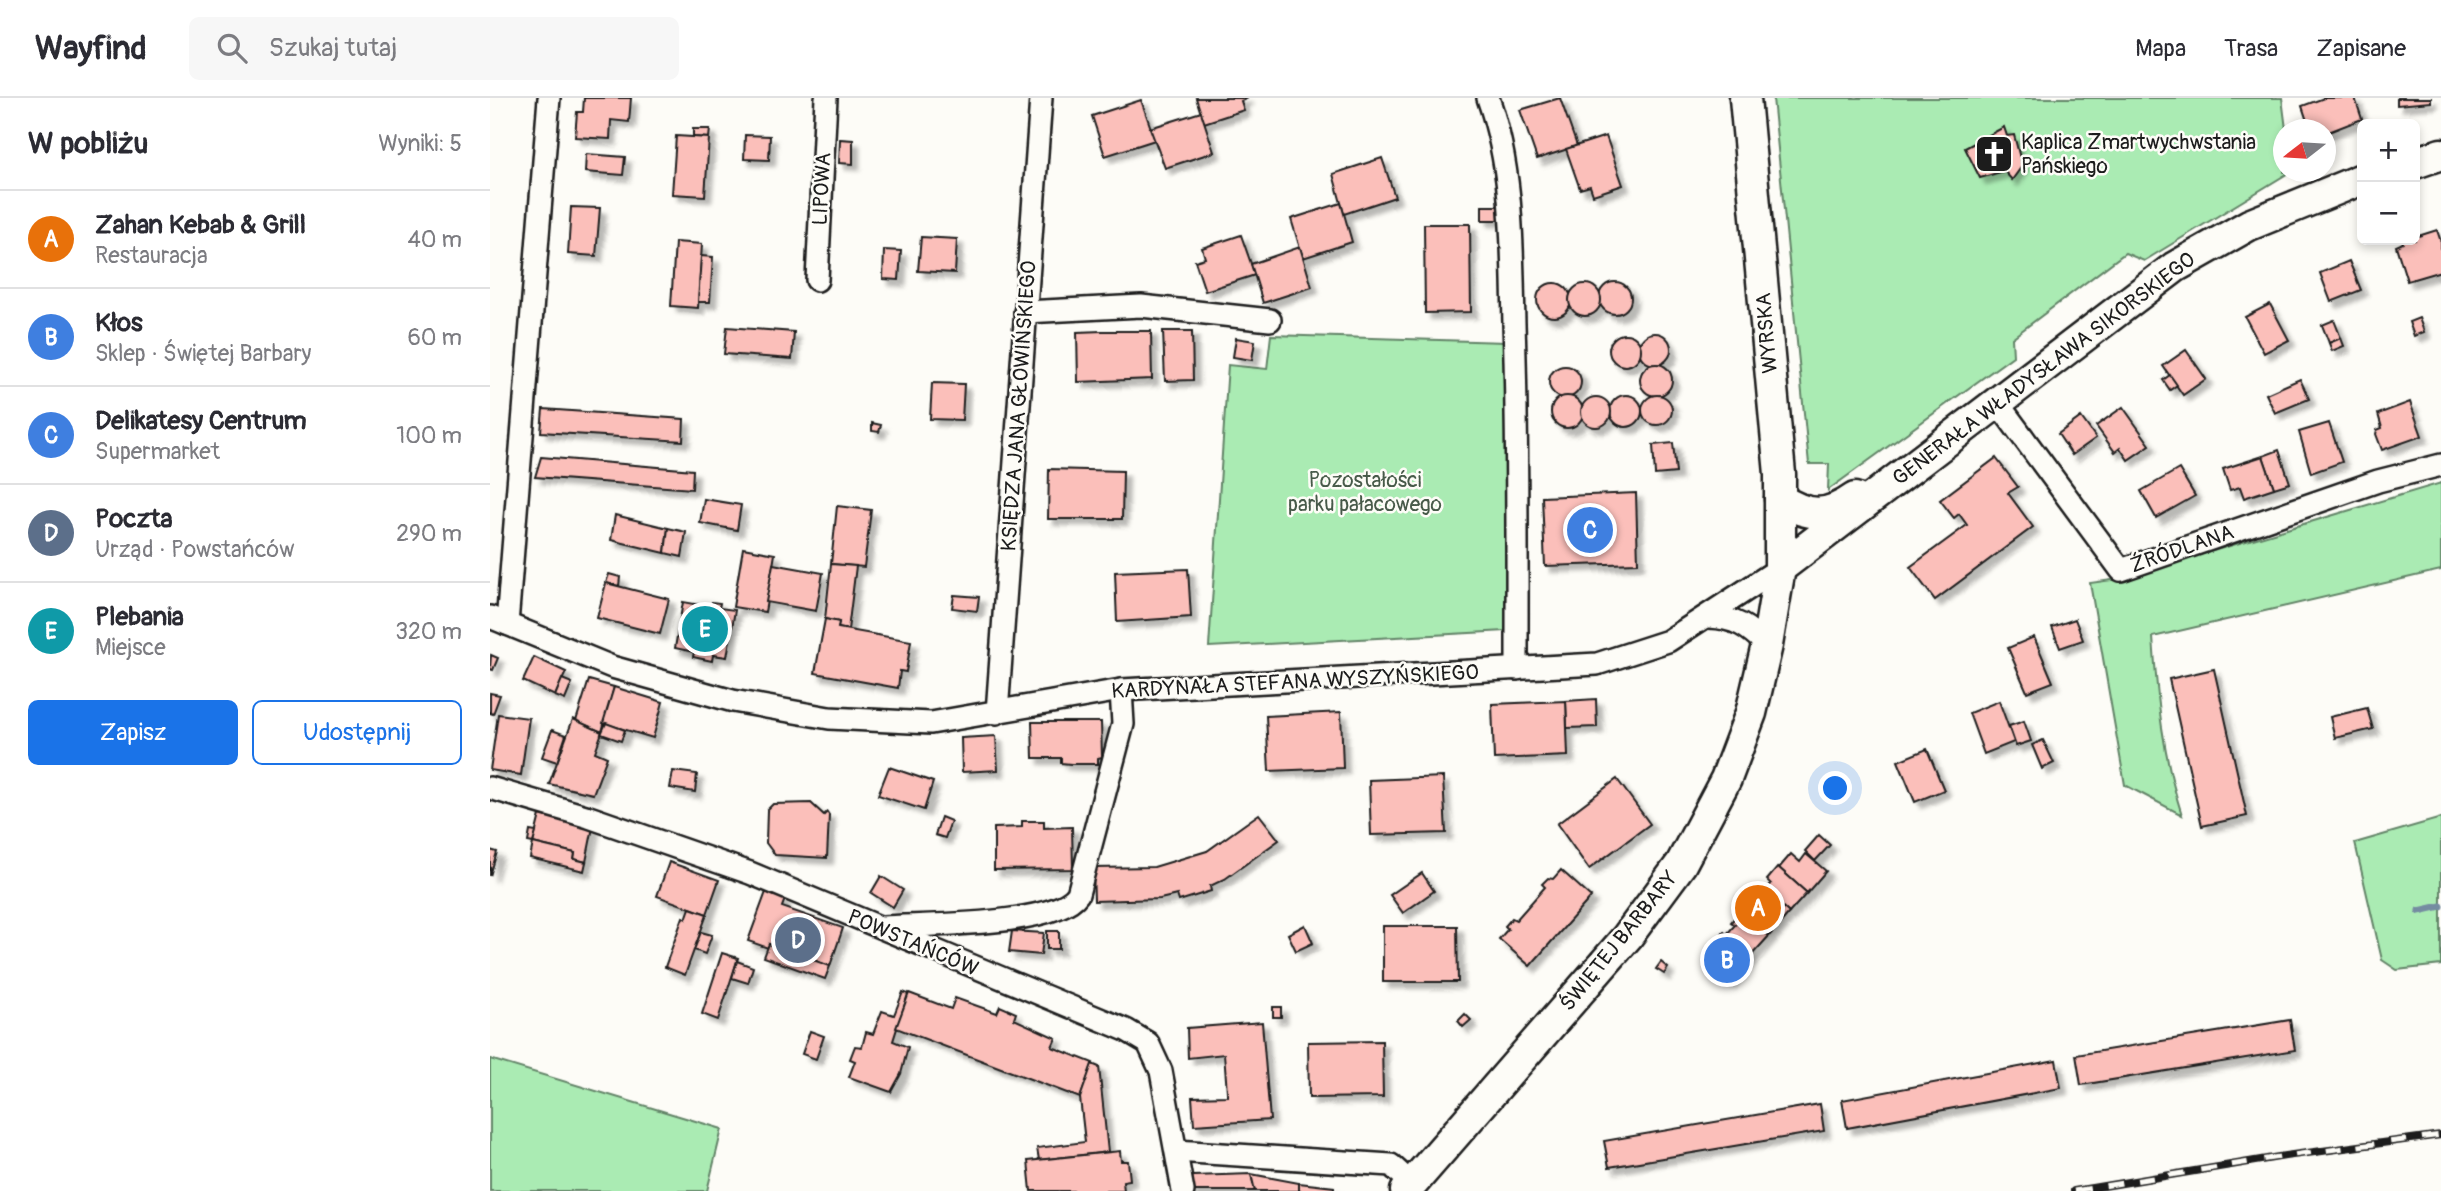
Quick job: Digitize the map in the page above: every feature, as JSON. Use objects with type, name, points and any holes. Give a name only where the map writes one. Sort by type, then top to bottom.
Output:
[{"type":"street","name":"KARDYNAŁA STEFANA WYSZYŃSKIEGO","points":[[549,98],[499,620],[612,667],[733,701],[830,718],[931,723],[1121,690],[1597,664],[1626,657],[1668,641],[1709,617],[1780,568]]},
{"type":"street","name":"LIPOWA","points":[[817,280],[826,98]]},
{"type":"street","name":"KSIĘDZA JANA GŁOWIŃSKIEGO","points":[[997,713],[1041,98]]},
{"type":"street","points":[[1489,98],[1502,136],[1510,188],[1518,446],[1517,669]]},
{"type":"street","name":"WYRSKA","points":[[1745,98],[1780,499],[1780,568]]},
{"type":"street","points":[[2420,161],[2441,154]]},
{"type":"street","name":"GENERAŁA WŁADYSŁAWA SIKORSKIEGO","points":[[1780,568],[2175,267],[2249,225],[2357,181]]},
{"type":"street","points":[[1025,312],[1141,306],[1270,320]]},
{"type":"street","name":"ŹRÓDLANA","points":[[1997,402],[2121,570],[2378,481],[2441,465]]},
{"type":"street","points":[[1780,499],[1801,513],[1842,508],[1920,450],[1941,445]]},
{"type":"street","name":"ŚWIĘTEJ BARBARY","points":[[1403,1180],[1627,937],[1681,864],[1726,779],[1751,713],[1768,645],[1780,568]]},
{"type":"street","points":[[1709,617],[1731,618],[1746,626],[1768,645]]},
{"type":"street","points":[[877,927],[1025,918],[1059,911],[1072,903],[1078,894],[1123,724],[1121,690]]},
{"type":"street","name":"POWSTAŃCÓW","points":[[490,788],[589,817],[750,873],[1126,1030],[1147,1043],[1161,1071],[1183,1191]]},
{"type":"street","points":[[1176,1151],[1403,1180]]},
{"type":"green space","points":[[1773,98],[2282,98],[2285,119],[2273,119],[2274,182],[2144,261],[2125,253],[2012,338],[2013,356],[1828,490],[1829,464],[1809,464]]},
{"type":"green space","name":"Pozostałości parku pałacowego","points":[[1271,335],[1506,342],[1513,408],[1506,631],[1209,647],[1228,365],[1267,369]]},
{"type":"green space","points":[[2441,483],[2441,570],[2153,637],[2162,727],[2182,815],[2125,785],[2090,583],[2119,579]]},
{"type":"green space","points":[[2441,818],[2441,965],[2397,970],[2382,960],[2355,843]]},
{"type":"green space","points":[[490,1059],[722,1129],[707,1191],[490,1191]]},
{"type":"building","points":[[584,98],[631,98],[629,122],[611,120],[610,139],[575,137],[577,112],[583,112]]},
{"type":"building","points":[[1196,98],[1248,98],[1241,101],[1244,110],[1204,123]]},
{"type":"building","points":[[1560,98],[1577,146],[1537,159],[1520,110]]},
{"type":"building","points":[[2324,98],[2355,98],[2362,119],[2336,129],[2336,119],[2306,119],[2302,106]]},
{"type":"building","points":[[2397,98],[2431,98],[2431,102],[2397,105]]},
{"type":"building","points":[[1141,100],[1155,140],[1105,156],[1092,116]]},
{"type":"building","points":[[1201,112],[1214,152],[1165,168],[1150,128]]},
{"type":"building","name":"Kaplica Zmartwychwstania Pańskiego","points":[[2004,127],[2007,136],[2014,135],[2022,166],[2012,180],[2004,171],[1980,178],[1965,148]]},
{"type":"building","points":[[693,129],[710,129],[709,138],[693,137]]},
{"type":"building","points":[[745,135],[770,136],[769,160],[744,159]]},
{"type":"building","points":[[676,136],[709,138],[705,196],[672,194]]},
{"type":"building","points":[[1606,136],[1623,185],[1593,195],[1590,186],[1580,189],[1566,149]]},
{"type":"building","points":[[840,139],[853,140],[853,164],[839,163]]},
{"type":"building","points":[[586,154],[625,157],[623,175],[585,172]]},
{"type":"building","points":[[1382,158],[1395,197],[1344,214],[1333,174]]},
{"type":"building","points":[[1341,203],[1352,242],[1303,258],[1291,219]]},
{"type":"building","points":[[1482,206],[1500,206],[1500,220],[1482,220]]},
{"type":"building","points":[[571,207],[600,208],[596,256],[568,254]]},
{"type":"building","points":[[1424,224],[1470,224],[1471,312],[1425,313]]},
{"type":"building","points":[[2437,230],[2441,242],[2441,271],[2407,281],[2396,246],[2420,245],[2420,235]]},
{"type":"building","points":[[1241,235],[1255,275],[1205,291],[1195,261],[1205,258],[1202,248]]},
{"type":"building","points":[[921,237],[957,239],[955,273],[918,271]]},
{"type":"building","points":[[675,242],[702,244],[698,308],[671,306]]},
{"type":"building","points":[[1300,247],[1312,287],[1263,303],[1251,264]]},
{"type":"building","points":[[884,250],[901,251],[899,280],[883,279]]},
{"type":"building","points":[[701,256],[713,257],[710,302],[698,302]]},
{"type":"building","points":[[2349,261],[2361,290],[2331,302],[2320,273]]},
{"type":"building","points":[[1615,282],[1626,287],[1631,298],[1626,309],[1615,314],[1604,309],[1599,298],[1604,287]]},
{"type":"building","points":[[1554,283],[1566,288],[1571,300],[1566,312],[1554,317],[1542,312],[1537,300],[1542,288]]},
{"type":"building","points":[[1585,284],[1596,289],[1601,300],[1596,311],[1585,316],[1574,311],[1569,300],[1574,289]]},
{"type":"building","points":[[2270,304],[2289,340],[2264,353],[2245,317]]},
{"type":"building","points":[[2419,318],[2424,332],[2414,336],[2409,322]]},
{"type":"building","points":[[2334,320],[2341,338],[2329,343],[2322,325]]},
{"type":"building","points":[[727,327],[794,332],[792,359],[724,354]]},
{"type":"building","points":[[1151,331],[1152,379],[1078,382],[1077,332]]},
{"type":"building","points":[[1163,331],[1192,331],[1193,380],[1165,381]]},
{"type":"building","points":[[1655,333],[1666,338],[1671,349],[1666,360],[1655,365],[1644,360],[1639,349],[1644,338]]},
{"type":"building","points":[[1625,334],[1636,339],[1641,350],[1636,361],[1625,366],[1614,361],[1609,350],[1614,339]]},
{"type":"building","points":[[1236,338],[1255,341],[1252,360],[1233,357]]},
{"type":"building","points":[[2341,338],[2344,346],[2332,351],[2329,343]]},
{"type":"building","points":[[2186,350],[2206,379],[2183,395],[2163,366]]},
{"type":"building","points":[[1656,364],[1667,369],[1672,380],[1667,391],[1656,396],[1645,391],[1640,380],[1645,369]]},
{"type":"building","points":[[1565,366],[1576,371],[1581,382],[1576,393],[1565,398],[1554,393],[1549,382],[1554,371]]},
{"type":"building","points":[[2170,375],[2177,385],[2170,390],[2163,380]]},
{"type":"building","points":[[2300,379],[2309,399],[2275,413],[2266,394]]},
{"type":"building","points":[[932,383],[964,384],[962,420],[930,419]]},
{"type":"building","points":[[1626,395],[1638,399],[1642,411],[1638,423],[1626,427],[1614,423],[1610,411],[1614,399]]},
{"type":"building","points":[[1657,395],[1668,399],[1672,410],[1668,421],[1657,425],[1646,421],[1642,410],[1646,399]]},
{"type":"building","points":[[1567,396],[1578,401],[1583,412],[1578,423],[1567,428],[1556,423],[1551,412],[1556,401]]},
{"type":"building","points":[[1596,397],[1607,401],[1611,412],[1607,423],[1596,427],[1585,423],[1581,412],[1585,401]]},
{"type":"building","points":[[2410,402],[2422,436],[2382,450],[2376,434],[2377,430],[2382,428],[2378,414]]},
{"type":"building","points":[[2123,407],[2150,445],[2128,460],[2120,448],[2115,452],[2096,426]]},
{"type":"building","points":[[543,409],[684,419],[683,441],[541,432]]},
{"type":"building","points":[[2081,417],[2096,438],[2072,455],[2058,434]]},
{"type":"building","points":[[872,423],[881,425],[879,432],[872,431]]},
{"type":"building","points":[[2329,423],[2342,462],[2311,473],[2299,432]]},
{"type":"building","points":[[1673,443],[1676,473],[1655,475],[1653,445]]},
{"type":"building","points":[[2279,450],[2290,483],[2274,488],[2263,456]]},
{"type":"building","points":[[2263,456],[2274,488],[2244,498],[2240,487],[2230,490],[2223,469]]},
{"type":"building","points":[[541,457],[693,470],[692,489],[535,477]]},
{"type":"building","points":[[1996,458],[2018,487],[2008,493],[2033,527],[1935,600],[1910,567],[1967,525],[1959,514],[1954,518],[1940,500]]},
{"type":"building","points":[[1049,469],[1123,471],[1122,519],[1048,519]]},
{"type":"building","points":[[2179,469],[2195,496],[2156,518],[2141,491]]},
{"type":"building","points":[[1636,493],[1638,563],[1545,566],[1542,497]]},
{"type":"building","points":[[704,499],[741,505],[737,530],[700,523]]},
{"type":"building","points":[[837,506],[871,510],[864,567],[831,564]]},
{"type":"building","points":[[615,515],[668,528],[665,553],[611,540]]},
{"type":"building","points":[[668,528],[686,532],[682,557],[665,553]]},
{"type":"building","points":[[743,548],[775,554],[765,612],[733,607]]},
{"type":"building","points":[[773,564],[823,573],[816,611],[766,602]]},
{"type":"building","points":[[831,564],[856,566],[848,630],[838,628],[839,622],[825,619]]},
{"type":"building","points":[[1188,569],[1191,617],[1117,622],[1115,572]]},
{"type":"building","points":[[609,574],[620,577],[619,586],[606,583]]},
{"type":"building","points":[[606,583],[669,599],[660,634],[597,618]]},
{"type":"building","points":[[954,595],[979,597],[977,611],[952,608]]},
{"type":"building","points":[[683,602],[711,607],[712,602],[720,603],[719,608],[735,610],[727,657],[713,655],[712,661],[693,657],[694,652],[675,648]]},
{"type":"building","points":[[825,619],[839,622],[838,628],[911,641],[906,672],[900,671],[898,688],[815,673]]},
{"type":"building","points":[[2075,619],[2083,640],[2060,648],[2052,627]]},
{"type":"building","points":[[2034,637],[2053,682],[2027,692],[2008,648]]},
{"type":"building","points":[[491,655],[498,658],[493,670],[490,669]]},
{"type":"building","points":[[534,657],[566,672],[555,696],[523,681]]},
{"type":"building","points":[[2214,669],[2247,816],[2202,826],[2169,679]]},
{"type":"building","points":[[562,679],[572,683],[565,700],[555,696]]},
{"type":"building","points":[[589,680],[614,687],[602,732],[576,721]]},
{"type":"building","points":[[614,687],[663,702],[653,738],[603,723]]},
{"type":"building","points":[[490,693],[500,695],[493,714],[490,713]]},
{"type":"building","points":[[1596,699],[1597,727],[1567,728],[1566,701]]},
{"type":"building","points":[[1566,701],[1568,756],[1494,759],[1492,704]]},
{"type":"building","points":[[1999,701],[2014,742],[1984,754],[1969,713]]},
{"type":"building","points":[[2367,708],[2373,729],[2335,738],[2330,717]]},
{"type":"building","points":[[1341,712],[1343,768],[1269,771],[1266,716]]},
{"type":"building","points":[[498,714],[529,718],[521,775],[490,770]]},
{"type":"building","points":[[573,719],[602,732],[595,752],[607,757],[593,794],[549,784]]},
{"type":"building","points":[[2024,721],[2031,741],[2016,746],[2009,726]]},
{"type":"building","points":[[1032,722],[1101,722],[1102,757],[1098,758],[1098,764],[1061,763],[1061,758],[1033,758]]},
{"type":"building","points":[[606,723],[625,730],[621,741],[601,734]]},
{"type":"building","points":[[552,730],[566,735],[557,762],[542,757]]},
{"type":"building","points":[[996,736],[998,770],[962,772],[961,738]]},
{"type":"building","points":[[2043,740],[2054,763],[2042,769],[2032,745]]},
{"type":"building","points":[[1927,749],[1944,790],[1915,802],[1898,761]]},
{"type":"building","points":[[889,767],[933,782],[924,810],[878,795]]},
{"type":"building","points":[[673,771],[697,774],[695,792],[670,788]]},
{"type":"building","points":[[1443,777],[1446,833],[1371,835],[1369,780]]},
{"type":"building","points":[[1617,779],[1650,824],[1589,869],[1557,824]]},
{"type":"building","points":[[811,803],[824,815],[827,812],[829,815],[827,858],[775,855],[766,843],[767,810],[773,804]]},
{"type":"building","points":[[1259,814],[1279,840],[1225,879],[1210,886],[1211,891],[1179,901],[1177,895],[1160,899],[1094,901],[1093,868],[1154,867],[1207,851]]},
{"type":"building","points":[[540,815],[593,827],[586,862],[574,859],[575,853],[533,843]]},
{"type":"building","points":[[941,817],[951,821],[945,838],[935,835]]},
{"type":"building","points":[[1022,821],[1044,821],[1044,828],[1072,827],[1073,869],[994,870],[994,828],[1022,827]]},
{"type":"building","points":[[530,831],[536,832],[533,843],[528,842]]},
{"type":"building","points":[[1819,835],[1830,845],[1815,861],[1805,851]]},
{"type":"building","points":[[533,843],[575,853],[574,859],[586,862],[584,871],[530,858]]},
{"type":"building","points":[[490,850],[497,852],[490,876]]},
{"type":"building","points":[[1791,854],[1800,862],[1806,854],[1826,871],[1807,893],[1779,868]]},
{"type":"building","points":[[669,862],[719,880],[707,914],[657,896]]},
{"type":"building","points":[[1778,867],[1807,893],[1789,913],[1765,891],[1771,884],[1767,880]]},
{"type":"building","points":[[1561,870],[1591,897],[1530,966],[1499,939],[1508,929],[1505,926],[1512,918],[1516,920],[1545,887],[1542,884],[1548,878],[1553,879]]},
{"type":"building","points":[[1422,873],[1434,891],[1403,913],[1390,895]]},
{"type":"building","points":[[881,876],[903,890],[893,907],[871,893]]},
{"type":"building","points":[[1761,887],[1789,913],[1769,936],[1741,910]]},
{"type":"building","points":[[766,892],[785,899],[782,907],[843,928],[830,966],[769,944],[768,948],[748,941]]},
{"type":"building","points":[[690,908],[707,914],[685,975],[665,967],[683,917],[686,919]]},
{"type":"building","points":[[1741,910],[1769,936],[1750,957],[1726,935],[1735,925],[1731,922]]},
{"type":"building","points":[[1305,925],[1313,943],[1296,951],[1288,934]]},
{"type":"building","points":[[1383,926],[1457,926],[1458,982],[1383,982]]},
{"type":"building","points":[[1012,931],[1044,933],[1041,955],[1009,952]]},
{"type":"building","points":[[1047,931],[1059,931],[1059,949],[1047,949]]},
{"type":"building","points":[[701,932],[712,935],[705,954],[694,950]]},
{"type":"building","points":[[1724,932],[1750,957],[1728,982],[1705,962],[1716,950],[1711,946]]},
{"type":"building","points":[[769,944],[830,966],[825,979],[764,957]]},
{"type":"building","points":[[722,953],[738,958],[718,1020],[702,1014]]},
{"type":"building","points":[[737,961],[753,967],[748,983],[732,978]]},
{"type":"building","points":[[1661,962],[1668,968],[1664,974],[1656,969]]},
{"type":"building","points":[[903,992],[908,994],[893,1041],[908,1047],[901,1074],[891,1092],[849,1077],[855,1061],[850,1059],[855,1046],[862,1047],[866,1032],[873,1034],[882,1011],[894,1015]]},
{"type":"building","points":[[909,993],[951,1009],[955,998],[997,1013],[1000,1006],[1016,1013],[1014,1019],[1056,1038],[1052,1047],[1093,1063],[1080,1098],[896,1028]]},
{"type":"building","points":[[1273,1007],[1281,1007],[1281,1017],[1273,1017]]},
{"type":"building","points":[[1465,1014],[1471,1020],[1463,1027],[1458,1021]]},
{"type":"building","points":[[2290,1020],[2295,1050],[2081,1085],[2076,1055]]},
{"type":"building","points":[[1262,1022],[1270,1120],[1194,1125],[1192,1097],[1227,1096],[1227,1092],[1224,1054],[1188,1058],[1187,1028]]},
{"type":"building","points":[[810,1031],[824,1036],[816,1059],[802,1054]]},
{"type":"building","points":[[1382,1041],[1383,1097],[1309,1098],[1308,1042]]},
{"type":"building","points":[[2056,1060],[2061,1088],[1847,1128],[1842,1100]]},
{"type":"building","points":[[1092,1064],[1099,1067],[1108,1152],[1039,1160],[1037,1148],[1085,1142],[1080,1098]]},
{"type":"building","points":[[1820,1104],[1824,1131],[1609,1167],[1604,1141]]},
{"type":"building","points":[[1120,1151],[1121,1161],[1128,1161],[1130,1180],[1123,1181],[1124,1191],[1031,1191],[1028,1161]]},
{"type":"building","points":[[1251,1174],[1255,1191],[1190,1191],[1189,1183],[1193,1176]]},
{"type":"building","points":[[1251,1174],[1299,1183],[1299,1191],[1255,1191]]},
{"type":"building","points":[[1299,1183],[1334,1187],[1334,1191],[1299,1191]]},
{"type":"waterway","points":[[2419,911],[2441,906]]},
{"type":"railway","points":[[2074,1191],[2285,1156],[2441,1135]]},
{"type":"place","name":"Kaplica Zmartwychwstania Pańskiego","points":[[1994,154]]},
{"type":"place","name":"Delikatesy Centrum","points":[[1590,530]]},
{"type":"place","name":"Plebania","points":[[705,629]]},
{"type":"place","name":"Zahan Kebab & Grill","points":[[1758,908]]},
{"type":"place","name":"Poczta","points":[[798,940]]},
{"type":"place","name":"Kłos","points":[[1727,960]]}]
